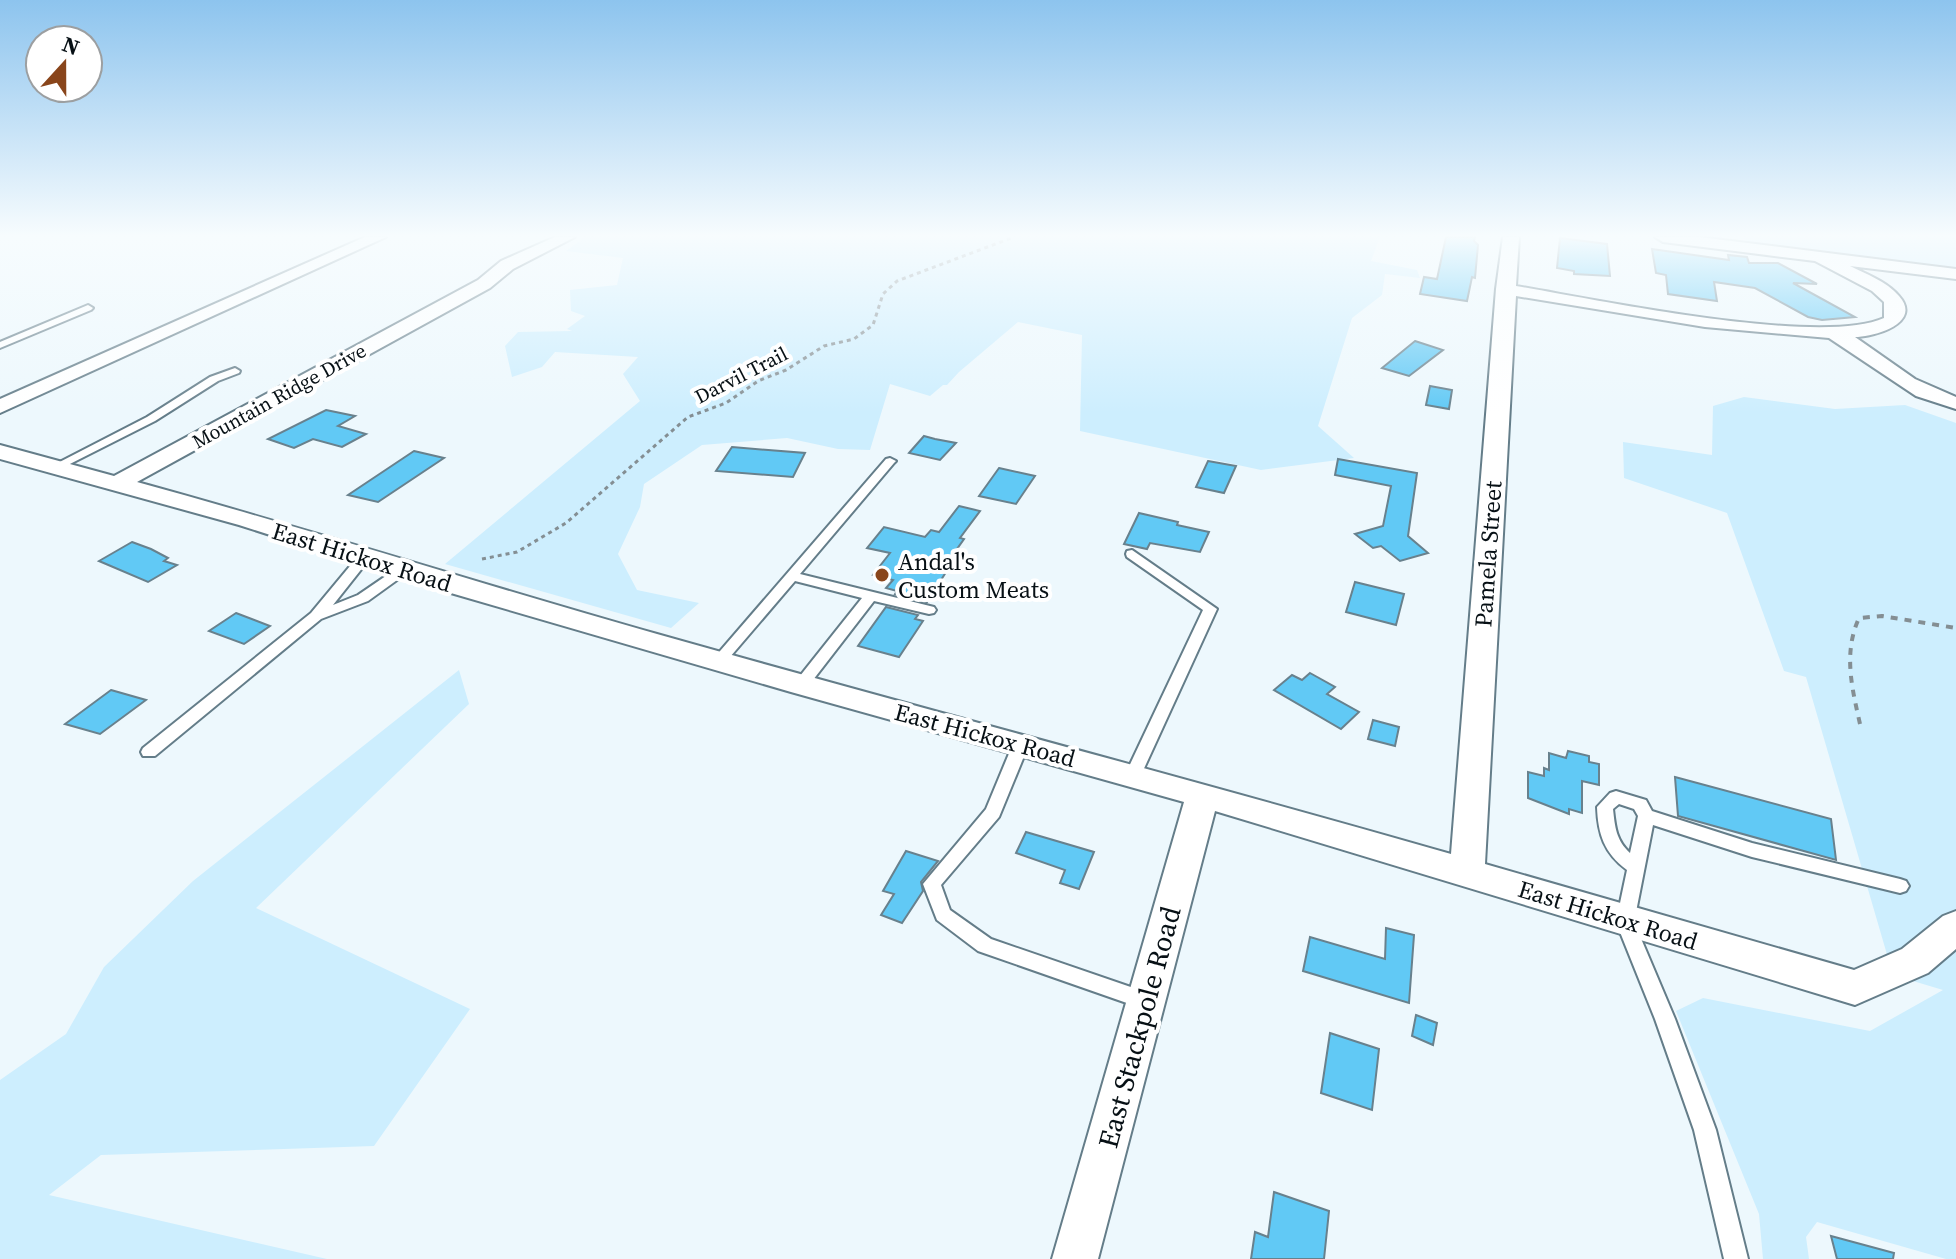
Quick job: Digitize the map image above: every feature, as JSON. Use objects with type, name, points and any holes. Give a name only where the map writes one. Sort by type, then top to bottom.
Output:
[{"type":"street","points":[[0,407],[247,296]]},
{"type":"street","name":"Mountain Ridge Drive","points":[[115,485],[462,296]]},
{"type":"street","name":"Pamela Street","points":[[1467,872],[1505,296]]},
{"type":"street","points":[[1549,296],[1766,329],[1834,333],[1862,331],[1888,324],[1894,316],[1893,300],[1888,296]]},
{"type":"street","points":[[1834,333],[1856,345],[1922,393],[1956,403]]},
{"type":"street","name":"East Hickox Road","points":[[0,452],[248,520],[404,570],[801,685],[1203,795],[1855,988],[1915,961],[1956,927]]},
{"type":"street","name":"East Stackpole Road","points":[[1075,1259],[1203,795]]},
{"type":"lane","points":[[0,345],[88,308]]},
{"type":"lane","points":[[54,468],[151,419],[214,379],[235,371]]},
{"type":"lane","points":[[719,661],[890,461]]},
{"type":"lane","points":[[1132,554],[1210,609],[1133,775]]},
{"type":"lane","points":[[149,752],[316,616],[365,557]]},
{"type":"lane","points":[[316,616],[363,598],[404,570]]},
{"type":"lane","points":[[791,576],[929,610]]},
{"type":"lane","points":[[801,685],[871,596]]},
{"type":"lane","points":[[1021,744],[993,812],[932,884],[943,915],[985,945],[1146,1001]]},
{"type":"lane","points":[[1636,867],[1615,853],[1607,830],[1605,807],[1616,797],[1640,804],[1646,816],[1636,867],[1625,922],[1665,1019],[1705,1130],[1736,1259]]},
{"type":"lane","points":[[1646,816],[1752,850],[1900,886]]},
{"type":"path","name":"Darvil Trail","points":[[482,559],[517,552],[566,523],[688,417],[726,403],[758,381],[786,370],[824,346],[854,339],[873,325],[882,296]]},
{"type":"path","points":[[1860,724],[1848,670],[1851,631],[1859,618],[1882,616],[1956,628]]},
{"type":"shaded area","points":[[570,296],[1381,296],[1352,318],[1318,426],[1354,458],[1261,470],[1080,431],[1082,335],[1018,322],[947,385],[930,396],[890,384],[870,450],[838,449],[787,438],[702,445],[644,484],[640,507],[618,554],[637,590],[699,603],[671,628],[445,564],[640,401],[623,374],[638,357],[555,352],[542,367],[512,377],[505,346],[518,332],[572,331],[567,329],[585,316],[571,311]]},
{"type":"shaded area","points":[[1744,397],[1835,409],[1905,405],[1956,423],[1956,1259],[1946,1259],[1817,1222],[1806,1237],[1809,1259],[1763,1259],[1759,1214],[1676,1011],[1703,998],[1870,1031],[1943,990],[1893,975],[1806,677],[1784,671],[1727,513],[1624,478],[1623,442],[1712,455],[1713,406]]},
{"type":"shaded area","points":[[459,670],[469,704],[256,908],[470,1009],[374,1146],[101,1155],[49,1195],[327,1259],[0,1259],[0,1080],[66,1034],[104,967],[193,881]]},
{"type":"building","points":[[1432,296],[1468,296],[1467,301]]},
{"type":"building","points":[[1680,296],[1716,296],[1717,301]]},
{"type":"building","points":[[1769,296],[1816,296],[1855,317],[1822,320],[1808,317]]},
{"type":"building","points":[[1415,341],[1443,350],[1409,376],[1382,368]]},
{"type":"building","points":[[1430,386],[1452,390],[1449,409],[1426,405]]},
{"type":"building","points":[[326,410],[355,416],[338,426],[366,434],[342,447],[313,439],[294,448],[268,439]]},
{"type":"building","points":[[924,436],[956,443],[940,460],[909,453]]},
{"type":"building","points":[[732,447],[805,453],[793,477],[716,471]]},
{"type":"building","points":[[414,451],[444,458],[378,502],[348,495]]},
{"type":"building","points":[[1338,459],[1417,473],[1408,536],[1428,553],[1400,561],[1381,546],[1373,548],[1355,534],[1383,526],[1391,486],[1335,475]]},
{"type":"building","points":[[1208,461],[1236,466],[1224,493],[1196,487]]},
{"type":"building","points":[[999,468],[1035,476],[1016,504],[979,496]]},
{"type":"building","points":[[959,506],[980,511],[960,538],[964,539],[957,549],[960,550],[927,602],[895,594],[897,591],[886,588],[893,580],[873,575],[890,553],[867,548],[884,527],[925,537],[931,530],[939,532]]},
{"type":"building","points":[[1139,513],[1209,532],[1200,552],[1150,543],[1147,549],[1124,544]]},
{"type":"building","points":[[132,542],[151,549],[168,558],[164,561],[177,565],[148,582],[99,561]]},
{"type":"building","points":[[1355,582],[1404,594],[1396,625],[1346,612]]},
{"type":"building","points":[[886,607],[918,615],[915,619],[923,621],[899,657],[858,646]]},
{"type":"building","points":[[236,613],[270,626],[244,644],[209,631]]},
{"type":"building","points":[[1310,673],[1335,687],[1327,694],[1359,712],[1341,729],[1274,690],[1292,675],[1302,680]]},
{"type":"building","points":[[111,690],[146,700],[100,734],[65,724]]},
{"type":"building","points":[[1373,720],[1399,727],[1395,746],[1368,739]]},
{"type":"building","points":[[1568,751],[1589,756],[1589,762],[1599,764],[1599,785],[1582,781],[1582,813],[1569,809],[1569,814],[1528,798],[1528,772],[1544,776],[1544,768],[1549,770],[1549,753],[1566,758]]},
{"type":"building","points":[[1675,777],[1831,819],[1836,860],[1678,816]]},
{"type":"building","points":[[1026,832],[1094,852],[1079,889],[1060,883],[1065,870],[1016,853]]},
{"type":"building","points":[[906,851],[938,861],[921,882],[923,891],[902,923],[881,915],[894,894],[883,891]]},
{"type":"building","points":[[1386,928],[1414,935],[1409,1003],[1303,971],[1310,937],[1385,959]]},
{"type":"building","points":[[1416,1015],[1437,1023],[1433,1045],[1412,1036]]},
{"type":"building","points":[[1330,1033],[1379,1049],[1372,1110],[1321,1093]]},
{"type":"building","points":[[1274,1192],[1329,1211],[1324,1259],[1251,1259],[1255,1232],[1268,1237]]},
{"type":"building","points":[[1831,1236],[1894,1253],[1893,1259],[1837,1259]]},
{"type":"place","name":"Andal's Custom Meats","points":[[882,575]]}]
